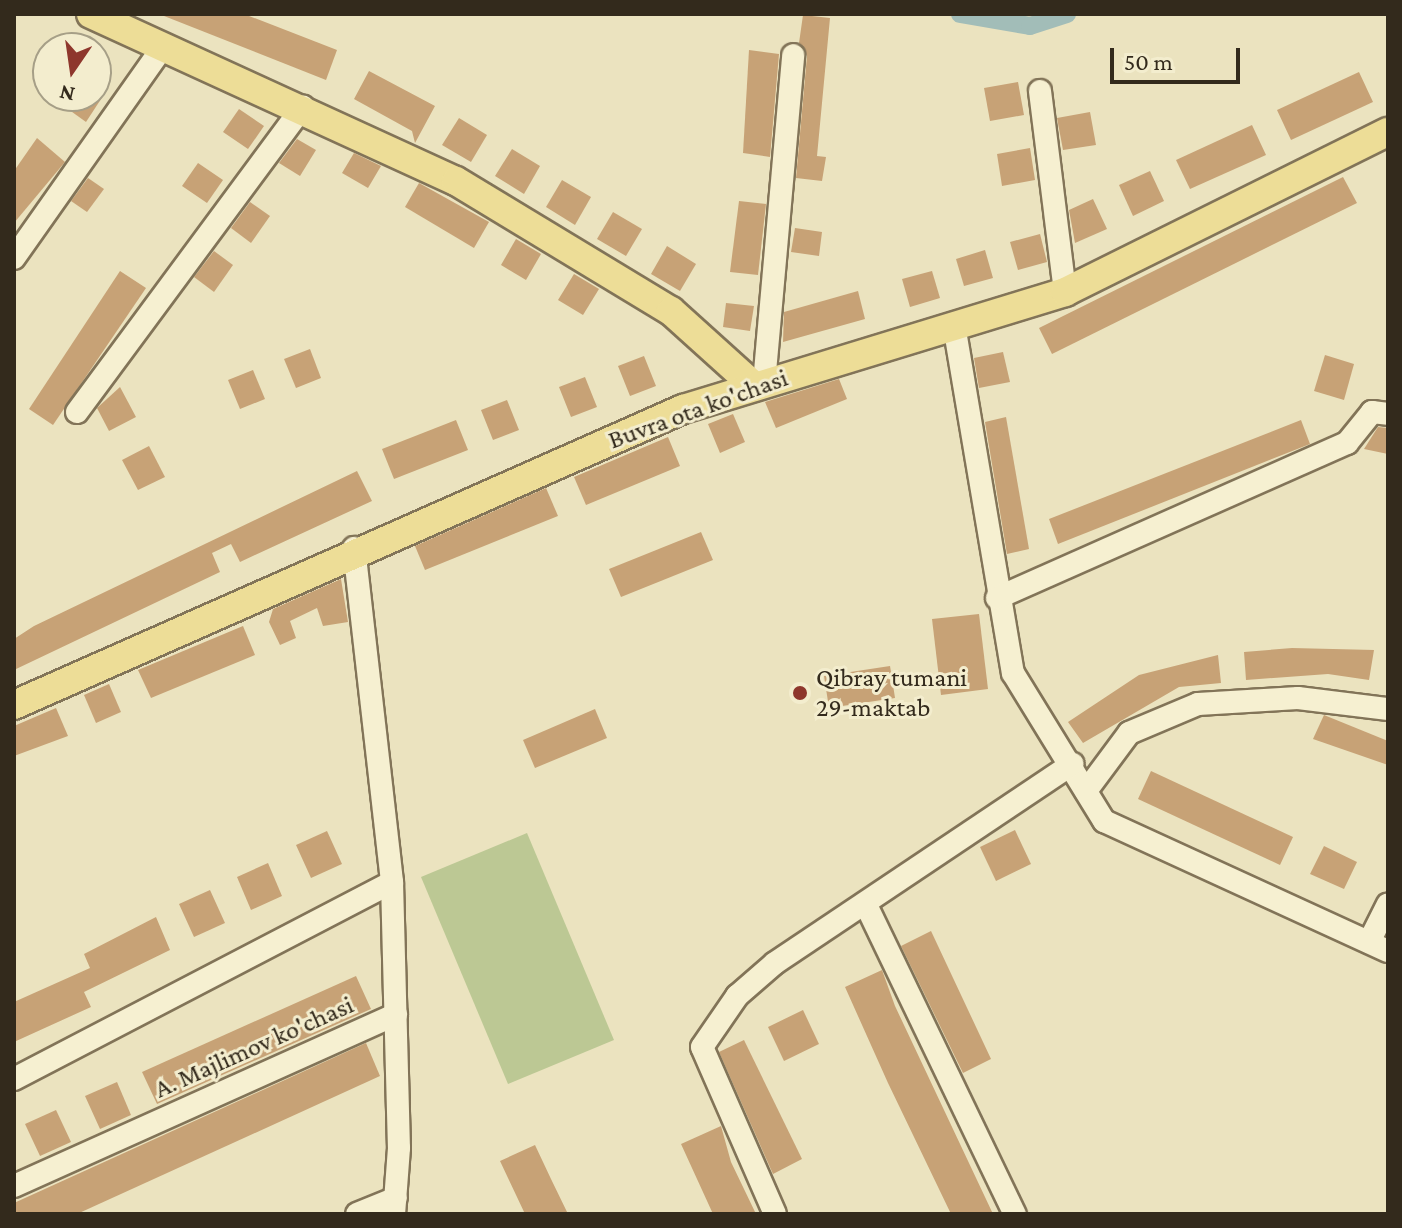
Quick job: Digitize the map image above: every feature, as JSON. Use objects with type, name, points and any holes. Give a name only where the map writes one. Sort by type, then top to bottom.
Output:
[{"type":"main road","points":[[91,14],[162,48],[303,107],[553,237],[671,311],[759,384]]},
{"type":"main road","name":"Buvra ota ko'chasi","points":[[14,705],[354,548],[759,384],[1065,292],[1388,132]]},
{"type":"street","points":[[14,258],[162,48]]},
{"type":"street","points":[[759,384],[793,55]]},
{"type":"street","points":[[1040,91],[1065,292]]},
{"type":"street","points":[[77,412],[303,107]]},
{"type":"street","points":[[954,325],[997,598],[1013,673],[1072,764],[1104,821],[1379,947],[1388,904]]},
{"type":"street","points":[[997,598],[1299,466],[1347,443],[1372,412],[1388,414]]},
{"type":"street","name":"A. Majlimov ko'chasi","points":[[14,1186],[396,1014],[392,882],[354,548]]},
{"type":"street","points":[[1086,791],[1129,733],[1198,704],[1298,698],[1388,709]]},
{"type":"street","points":[[775,1214],[702,1047],[737,996],[775,963],[867,907],[1072,764]]},
{"type":"street","points":[[14,1079],[392,882]]},
{"type":"street","points":[[867,907],[1015,1214]]},
{"type":"street","points":[[357,1214],[395,1206],[396,1014]]},
{"type":"green space","points":[[527,833],[614,1040],[508,1084],[421,877]]},
{"type":"building","points":[[159,14],[244,14],[337,50],[326,80]]},
{"type":"building","points":[[803,15],[830,18],[817,156],[826,157],[822,181],[796,178],[807,56],[799,43]]},
{"type":"building","points":[[749,50],[779,54],[770,157],[743,153]]},
{"type":"building","points":[[369,71],[435,106],[415,143],[412,131],[354,99]]},
{"type":"building","points":[[1359,72],[1373,102],[1291,140],[1277,110]]},
{"type":"building","points":[[1018,82],[1024,115],[990,121],[984,88]]},
{"type":"building","points":[[239,109],[264,126],[248,149],[223,132]]},
{"type":"building","points":[[72,112],[93,112],[86,122]]},
{"type":"building","points":[[1090,112],[1096,145],[1063,150],[1057,118]]},
{"type":"building","points":[[459,118],[487,135],[471,162],[442,145]]},
{"type":"building","points":[[1252,125],[1266,155],[1190,189],[1176,160]]},
{"type":"building","points":[[37,138],[65,162],[14,223],[14,171]]},
{"type":"building","points":[[297,139],[316,150],[300,176],[279,163]]},
{"type":"building","points":[[1030,148],[1035,180],[1002,186],[997,154]]},
{"type":"building","points":[[512,149],[540,166],[524,194],[495,176]]},
{"type":"building","points":[[354,153],[381,166],[368,188],[342,173]]},
{"type":"building","points":[[198,163],[223,180],[207,203],[182,186]]},
{"type":"building","points":[[1150,171],[1164,201],[1133,216],[1119,185]]},
{"type":"building","points":[[1343,177],[1357,203],[1052,354],[1039,328]]},
{"type":"building","points":[[88,178],[104,189],[87,212],[71,201]]},
{"type":"building","points":[[562,180],[591,197],[575,225],[546,207]]},
{"type":"building","points":[[419,183],[489,222],[474,248],[405,207]]},
{"type":"building","points":[[1093,199],[1107,229],[1075,243],[1069,210]]},
{"type":"building","points":[[739,201],[766,204],[758,275],[730,272]]},
{"type":"building","points":[[250,202],[270,216],[251,243],[231,228]]},
{"type":"building","points":[[613,212],[642,229],[626,256],[597,239]]},
{"type":"building","points":[[795,228],[822,232],[819,256],[791,252]]},
{"type":"building","points":[[1040,234],[1047,262],[1018,270],[1010,242]]},
{"type":"building","points":[[516,239],[541,254],[526,280],[501,265]]},
{"type":"building","points":[[667,246],[696,264],[680,291],[651,274]]},
{"type":"building","points":[[985,250],[993,278],[964,286],[956,259]]},
{"type":"building","points":[[214,251],[233,265],[214,292],[194,277]]},
{"type":"building","points":[[120,271],[146,288],[53,425],[29,409]]},
{"type":"building","points":[[932,271],[940,298],[910,307],[902,279]]},
{"type":"building","points":[[574,274],[599,289],[583,315],[558,300]]},
{"type":"building","points":[[858,291],[865,319],[783,342],[784,312]]},
{"type":"building","points":[[726,303],[754,306],[750,331],[723,327]]},
{"type":"building","points":[[310,349],[321,378],[296,388],[284,359]]},
{"type":"building","points":[[1003,352],[1010,382],[979,388],[974,358]]},
{"type":"building","points":[[1325,355],[1354,364],[1344,400],[1314,391]]},
{"type":"building","points":[[644,356],[656,386],[630,396],[618,366]]},
{"type":"building","points":[[253,370],[265,399],[240,409],[228,380]]},
{"type":"building","points":[[585,377],[597,407],[571,417],[559,387]]},
{"type":"building","points":[[839,379],[847,399],[776,428],[765,402]]},
{"type":"building","points":[[120,387],[136,417],[109,431],[97,408]]},
{"type":"building","points":[[507,400],[519,430],[493,440],[481,410]]},
{"type":"building","points":[[733,414],[745,442],[720,453],[708,424]]},
{"type":"building","points":[[1006,417],[1029,549],[1007,554],[985,422]]},
{"type":"building","points":[[456,420],[468,450],[394,479],[382,449]]},
{"type":"building","points":[[1301,420],[1310,444],[1058,544],[1049,519]]},
{"type":"building","points":[[1378,427],[1388,428],[1388,454],[1364,449]]},
{"type":"building","points":[[668,437],[680,466],[586,505],[574,477]]},
{"type":"building","points":[[149,446],[165,477],[138,490],[122,460]]},
{"type":"building","points":[[357,471],[372,501],[240,562],[231,544],[212,553],[220,572],[14,670],[14,639],[34,626]]},
{"type":"building","points":[[546,488],[558,516],[425,570],[415,546]]},
{"type":"building","points":[[701,532],[713,560],[621,597],[609,569]]},
{"type":"building","points":[[341,579],[348,622],[323,626],[317,608],[290,621],[296,638],[280,645],[269,622],[273,609]]},
{"type":"building","points":[[979,614],[988,689],[941,695],[932,619]]},
{"type":"building","points":[[243,626],[255,655],[151,698],[138,670]]},
{"type":"building","points":[[1292,648],[1374,650],[1369,680],[1328,674],[1246,680],[1244,652]]},
{"type":"building","points":[[1218,655],[1221,683],[1179,687],[1083,743],[1068,722],[1139,675]]},
{"type":"building","points":[[890,666],[895,698],[829,708],[824,676]]},
{"type":"building","points":[[109,684],[121,712],[96,723],[84,695]]},
{"type":"building","points":[[56,708],[68,736],[14,756],[14,726]]},
{"type":"building","points":[[595,709],[607,738],[535,768],[523,740]]},
{"type":"building","points":[[1324,715],[1388,741],[1388,765],[1313,739]]},
{"type":"building","points":[[1151,771],[1293,837],[1280,865],[1138,799]]},
{"type":"building","points":[[1015,830],[1031,864],[996,881],[980,847]]},
{"type":"building","points":[[327,831],[342,864],[311,878],[296,845]]},
{"type":"building","points":[[1324,846],[1357,862],[1344,889],[1310,874]]},
{"type":"building","points":[[268,863],[282,896],[251,910],[237,877]]},
{"type":"building","points":[[210,890],[225,923],[194,937],[179,904]]},
{"type":"building","points":[[156,917],[170,950],[84,992],[91,1007],[14,1042],[14,1002],[90,968],[84,954]]},
{"type":"building","points":[[931,931],[991,1059],[963,1073],[901,946]]},
{"type":"building","points":[[882,970],[895,1006],[993,1214],[951,1214],[888,1083],[845,987]]},
{"type":"building","points":[[356,976],[371,1009],[157,1104],[142,1072]]},
{"type":"building","points":[[803,1010],[819,1044],[784,1061],[768,1027]]},
{"type":"building","points":[[744,1040],[802,1159],[773,1174],[719,1052]]},
{"type":"building","points":[[366,1043],[380,1076],[77,1214],[14,1214],[14,1203]]},
{"type":"building","points":[[117,1082],[131,1115],[100,1129],[85,1096]]},
{"type":"building","points":[[56,1110],[71,1142],[40,1156],[25,1124]]},
{"type":"building","points":[[721,1126],[731,1162],[756,1214],[713,1214],[681,1144]]},
{"type":"building","points":[[535,1145],[568,1214],[525,1214],[500,1161]]},
{"type":"waterway","points":[[960,14],[1030,26],[1067,14]]},
{"type":"place","name":"Qibray tumani 29-maktab","points":[[800,693]]}]
